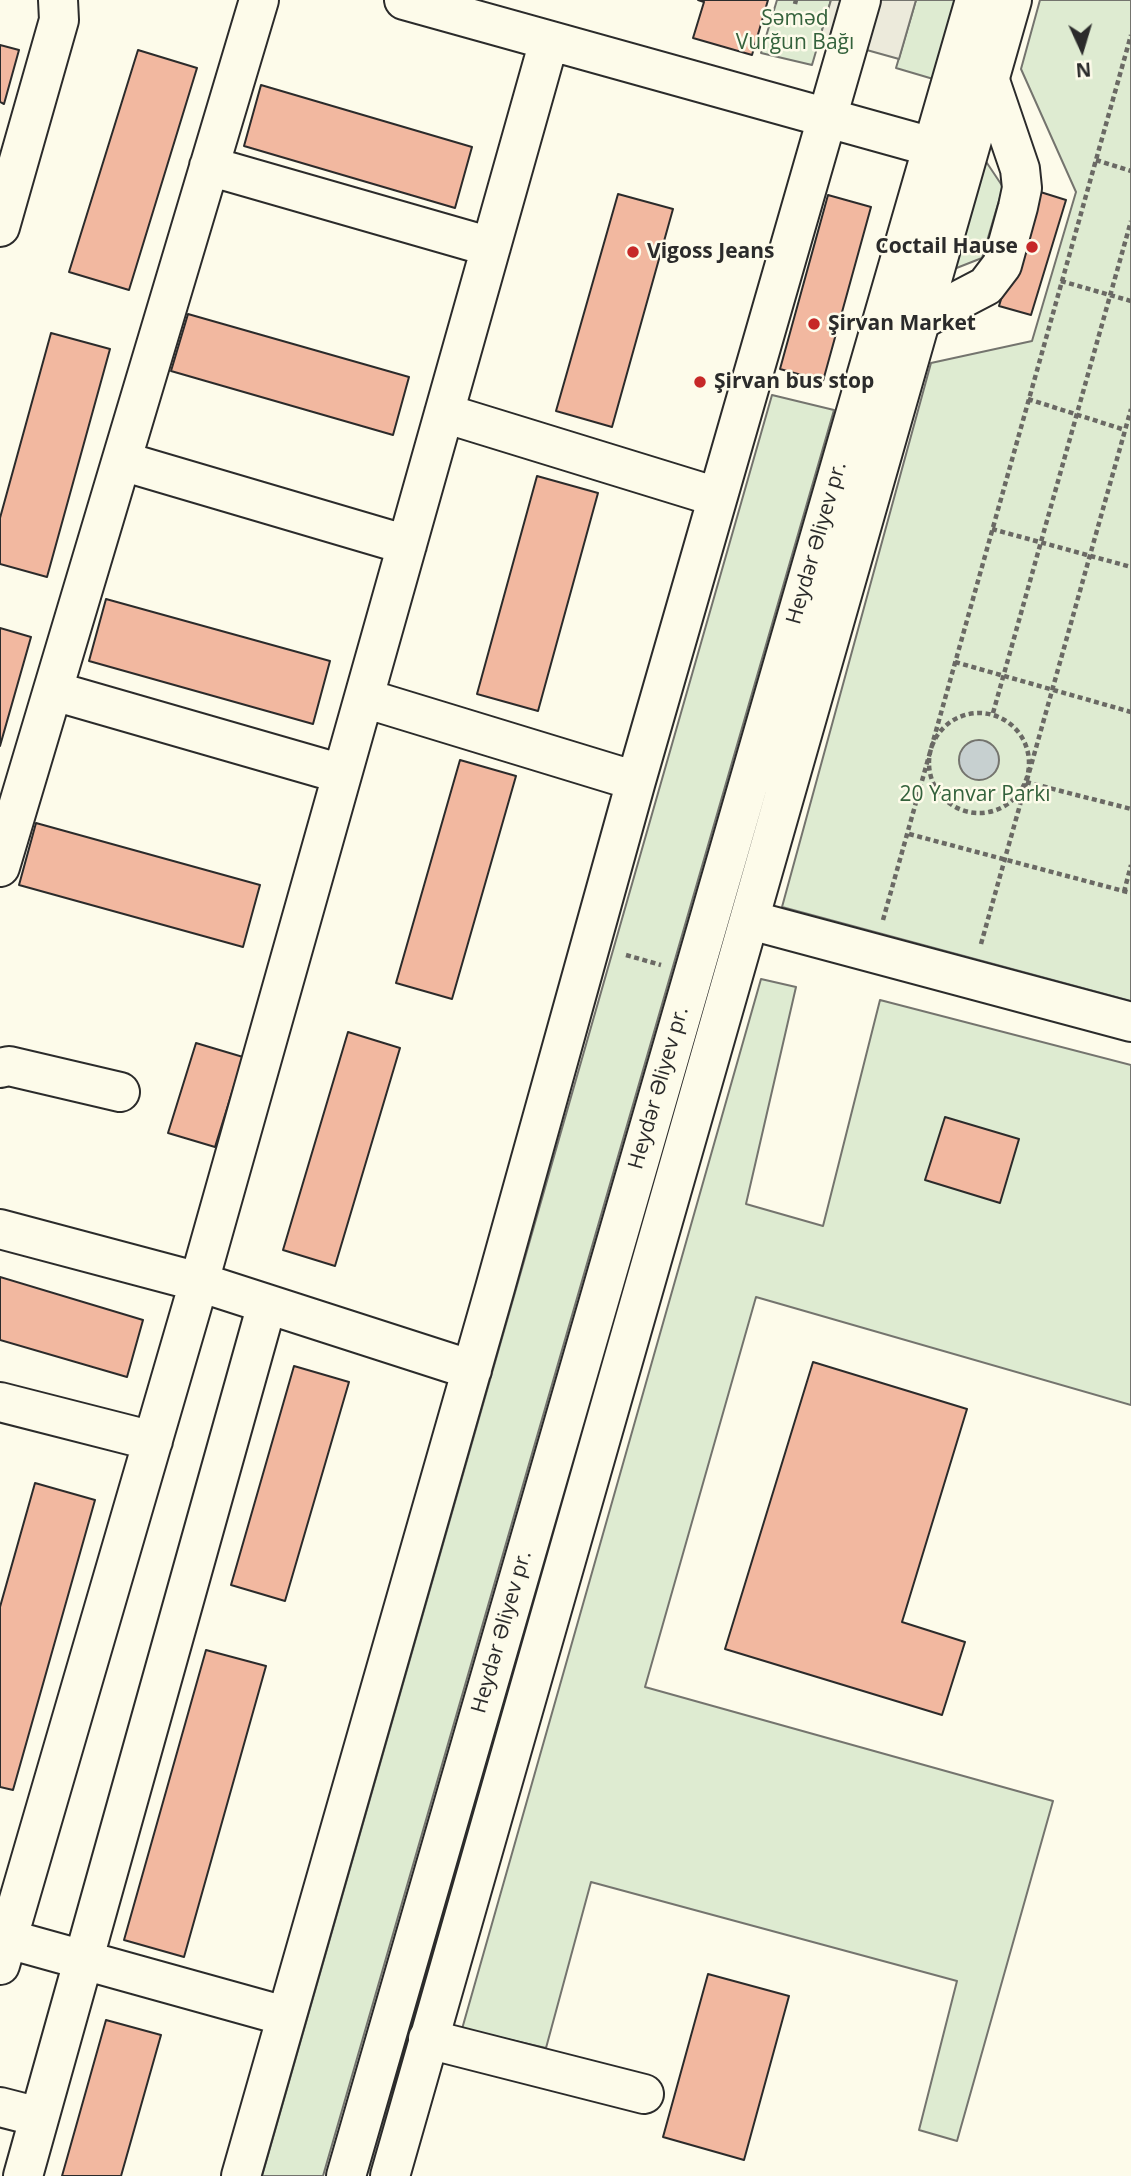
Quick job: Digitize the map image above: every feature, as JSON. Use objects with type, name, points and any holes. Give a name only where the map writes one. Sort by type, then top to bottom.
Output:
[{"type":"main road","points":[[0,227],[60,20],[58,0]]},
{"type":"main road","points":[[0,867],[259,0]]},
{"type":"main road","points":[[404,0],[932,147]]},
{"type":"main road","points":[[241,2176],[472,1370],[589,944],[861,0]]},
{"type":"main road","name":"Heydər Əliyev pr.","points":[[346,2176],[975,0]]},
{"type":"main road","name":"Heydər Əliyev pr.","points":[[390,2176],[1012,0]]},
{"type":"main road","points":[[285,2017],[85,1962],[4,1952],[199,1282],[549,41]]},
{"type":"main road","points":[[921,320],[986,286],[1002,265],[1022,188],[1020,169],[989,78]]},
{"type":"main road","points":[[209,166],[491,247]]},
{"type":"main road","points":[[444,413],[717,497]]},
{"type":"main road","points":[[122,461],[407,545]]},
{"type":"main road","points":[[54,691],[342,774]]},
{"type":"main road","points":[[364,698],[636,780]]},
{"type":"main road","points":[[750,920],[1131,1022]]},
{"type":"main road","points":[[0,1068],[9,1066],[120,1092]]},
{"type":"main road","points":[[0,1229],[199,1282],[472,1370]]},
{"type":"main road","points":[[23,2176],[268,1304]]},
{"type":"main road","points":[[0,1402],[153,1441]]},
{"type":"main road","points":[[428,2039],[644,2094]]},
{"type":"main road","points":[[0,2107],[39,2116]]},
{"type":"path","points":[[873,954],[909,834],[1131,35]]},
{"type":"path","points":[[1096,160],[1131,171]]},
{"type":"path","points":[[993,713],[1131,221]]},
{"type":"path","points":[[1061,281],[1131,301]]},
{"type":"path","points":[[1028,399],[1125,430]]},
{"type":"path","points":[[971,980],[1131,409]]},
{"type":"path","points":[[992,529],[1131,566]]},
{"type":"path","points":[[955,662],[1131,712]]},
{"type":"path","points":[[967,713],[993,713],[1018,730],[1027,746],[1030,764],[1026,782],[1015,798],[1000,809],[982,813],[963,811],[947,802],[935,788],[929,770],[930,751],[937,734],[950,722],[967,713]]},
{"type":"path","points":[[1026,782],[1131,809]]},
{"type":"path","points":[[909,834],[1131,893]]},
{"type":"path","points":[[1124,892],[1131,865]]},
{"type":"path","points":[[589,944],[692,974]]},
{"type":"green space","name":"Səməd Vurğun Bağı","points":[[777,0],[831,0],[812,65],[761,53]]},
{"type":"green space","points":[[916,0],[963,0],[940,81],[896,68]]},
{"type":"green space","name":"20 Yanvar Parkı","points":[[1040,0],[1131,0],[1131,1001],[782,907],[931,363],[1032,341],[1076,192],[1021,69]]},
{"type":"green space","points":[[983,157],[1003,187],[982,258],[954,269]]},
{"type":"green space","points":[[772,395],[834,410],[323,2176],[262,2176]]},
{"type":"green space","points":[[761,979],[796,987],[746,1204],[823,1226],[880,1000],[1131,1065],[1131,1405],[756,1297],[645,1687],[1053,1801],[957,2141],[919,2130],[957,1981],[591,1882],[546,2048],[462,2029]]},
{"type":"shaded area","points":[[831,0],[916,0],[899,59],[820,37]]},
{"type":"shaded area","points":[[979,740],[993,746],[999,760],[993,774],[979,780],[965,774],[959,760],[965,746]]},
{"type":"building","points":[[698,0],[768,0],[752,55],[693,38],[704,2]]},
{"type":"building","points":[[0,45],[19,50],[4,104],[0,102]]},
{"type":"building","points":[[138,50],[197,68],[129,290],[69,272]]},
{"type":"building","points":[[261,85],[472,147],[455,208],[244,146]]},
{"type":"building","points":[[1034,190],[1066,200],[1031,315],[999,306]]},
{"type":"building","points":[[618,194],[673,209],[612,427],[556,411]]},
{"type":"building","points":[[828,195],[871,207],[823,381],[780,369]]},
{"type":"building","points":[[188,314],[409,377],[393,435],[171,371]]},
{"type":"building","points":[[51,333],[110,349],[47,577],[0,564],[0,518]]},
{"type":"building","points":[[537,476],[598,493],[538,711],[477,694]]},
{"type":"building","points":[[106,599],[330,661],[313,724],[89,661]]},
{"type":"building","points":[[0,628],[31,637],[0,746]]},
{"type":"building","points":[[460,760],[516,776],[452,999],[396,983]]},
{"type":"building","points":[[36,823],[260,885],[243,947],[19,885]]},
{"type":"building","points":[[348,1032],[400,1048],[335,1266],[283,1250]]},
{"type":"building","points":[[196,1043],[243,1057],[215,1147],[168,1133]]},
{"type":"building","points":[[945,1117],[1019,1139],[1000,1203],[925,1180]]},
{"type":"building","points":[[0,1277],[143,1320],[127,1377],[0,1340]]},
{"type":"building","points":[[813,1362],[967,1409],[902,1622],[965,1642],[942,1715],[725,1649]]},
{"type":"building","points":[[294,1366],[349,1382],[285,1601],[231,1585]]},
{"type":"building","points":[[35,1483],[95,1500],[13,1790],[0,1787],[0,1607]]},
{"type":"building","points":[[206,1650],[266,1666],[184,1957],[124,1940]]},
{"type":"building","points":[[708,1974],[789,1996],[744,2160],[663,2137]]},
{"type":"building","points":[[106,2020],[161,2035],[121,2176],[62,2176]]},
{"type":"place","name":"Coctail Hause","points":[[1032,247]]},
{"type":"place","name":"Vigoss Jeans","points":[[633,252]]},
{"type":"place","name":"Şirvan Market","points":[[814,324]]},
{"type":"place","name":"Şirvan bus stop","points":[[700,382]]}]
